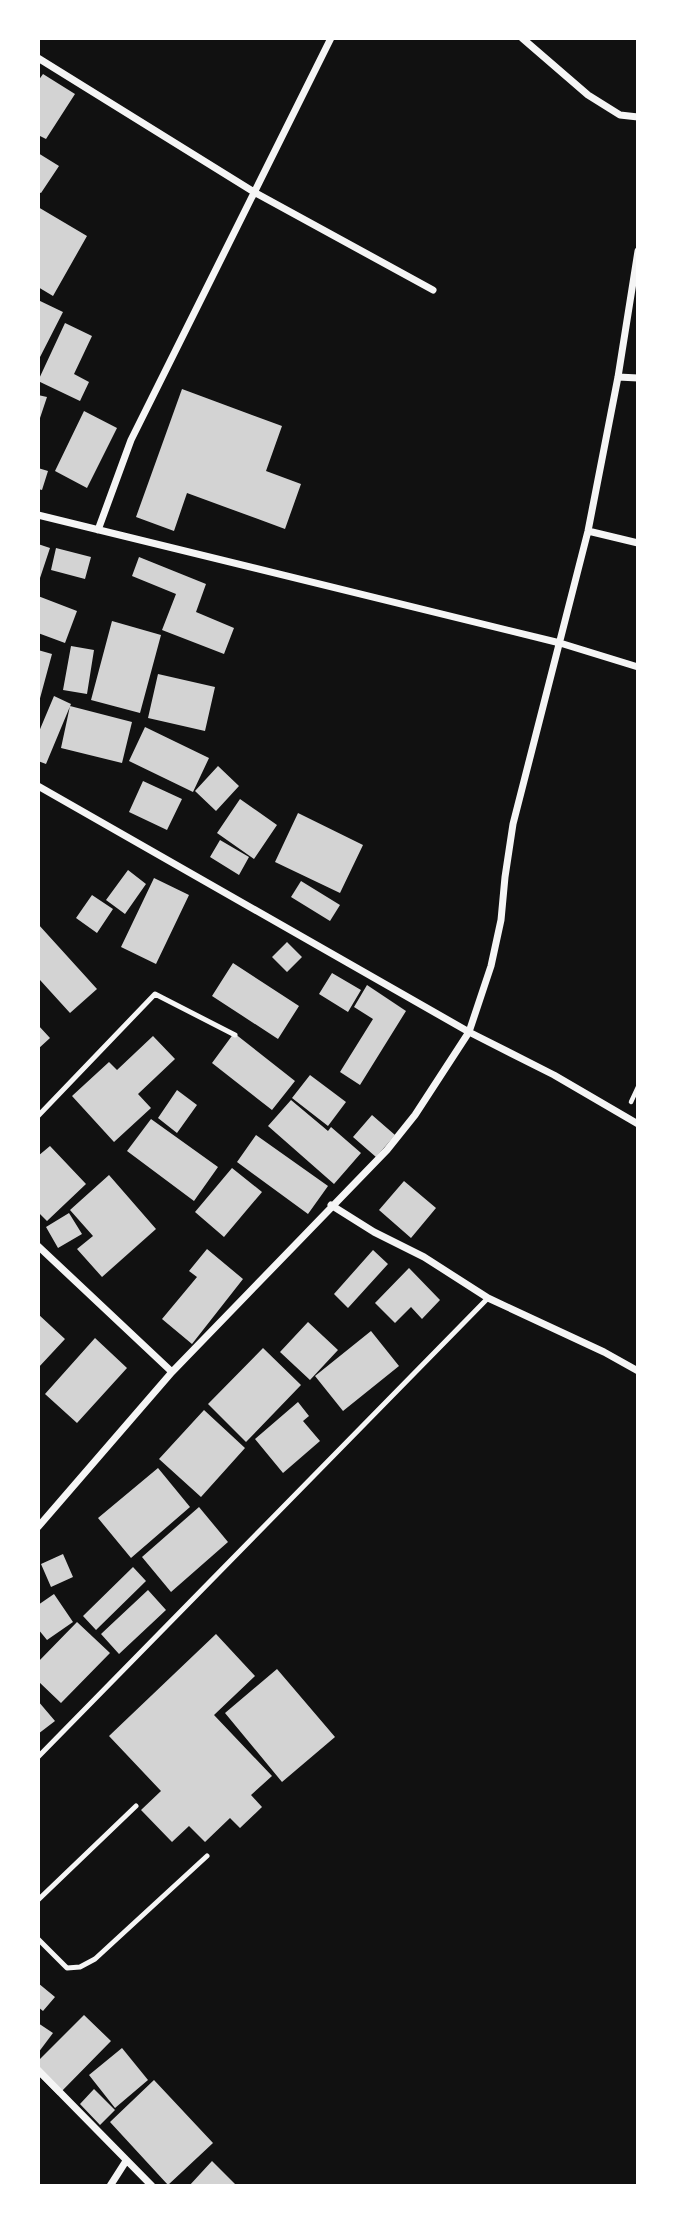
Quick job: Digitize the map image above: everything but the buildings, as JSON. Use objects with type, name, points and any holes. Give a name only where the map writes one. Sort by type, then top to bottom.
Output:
[{"type":"street","points":[[98,530],[131,440],[331,38]]},
{"type":"street","points":[[522,38],[588,95],[620,115],[638,117]]},
{"type":"street","points":[[38,58],[254,192],[433,290]]},
{"type":"street","points":[[38,1528],[172,1372],[387,1150],[415,1115],[469,1032],[491,966],[502,920],[513,824],[587,531],[618,377],[638,251]]},
{"type":"street","points":[[618,377],[638,378]]},
{"type":"street","points":[[38,515],[560,643],[638,667]]},
{"type":"street","points":[[587,531],[638,543]]},
{"type":"street","points":[[38,786],[469,1032],[554,1075],[638,1124]]},
{"type":"street","points":[[331,1205],[488,1298],[604,1352],[638,1371]]},
{"type":"street","points":[[38,1246],[172,1372]]},
{"type":"street","points":[[38,2070],[152,2186]]},
{"type":"street","points":[[110,2186],[126,2161]]},
{"type":"lane","points":[[38,1116],[155,994],[235,1035]]},
{"type":"lane","points":[[38,1757],[488,1298]]},
{"type":"lane","points":[[38,1900],[136,1806]]},
{"type":"lane","points":[[38,1938],[67,1968],[80,1967],[94,1959],[206,1856]]}]
